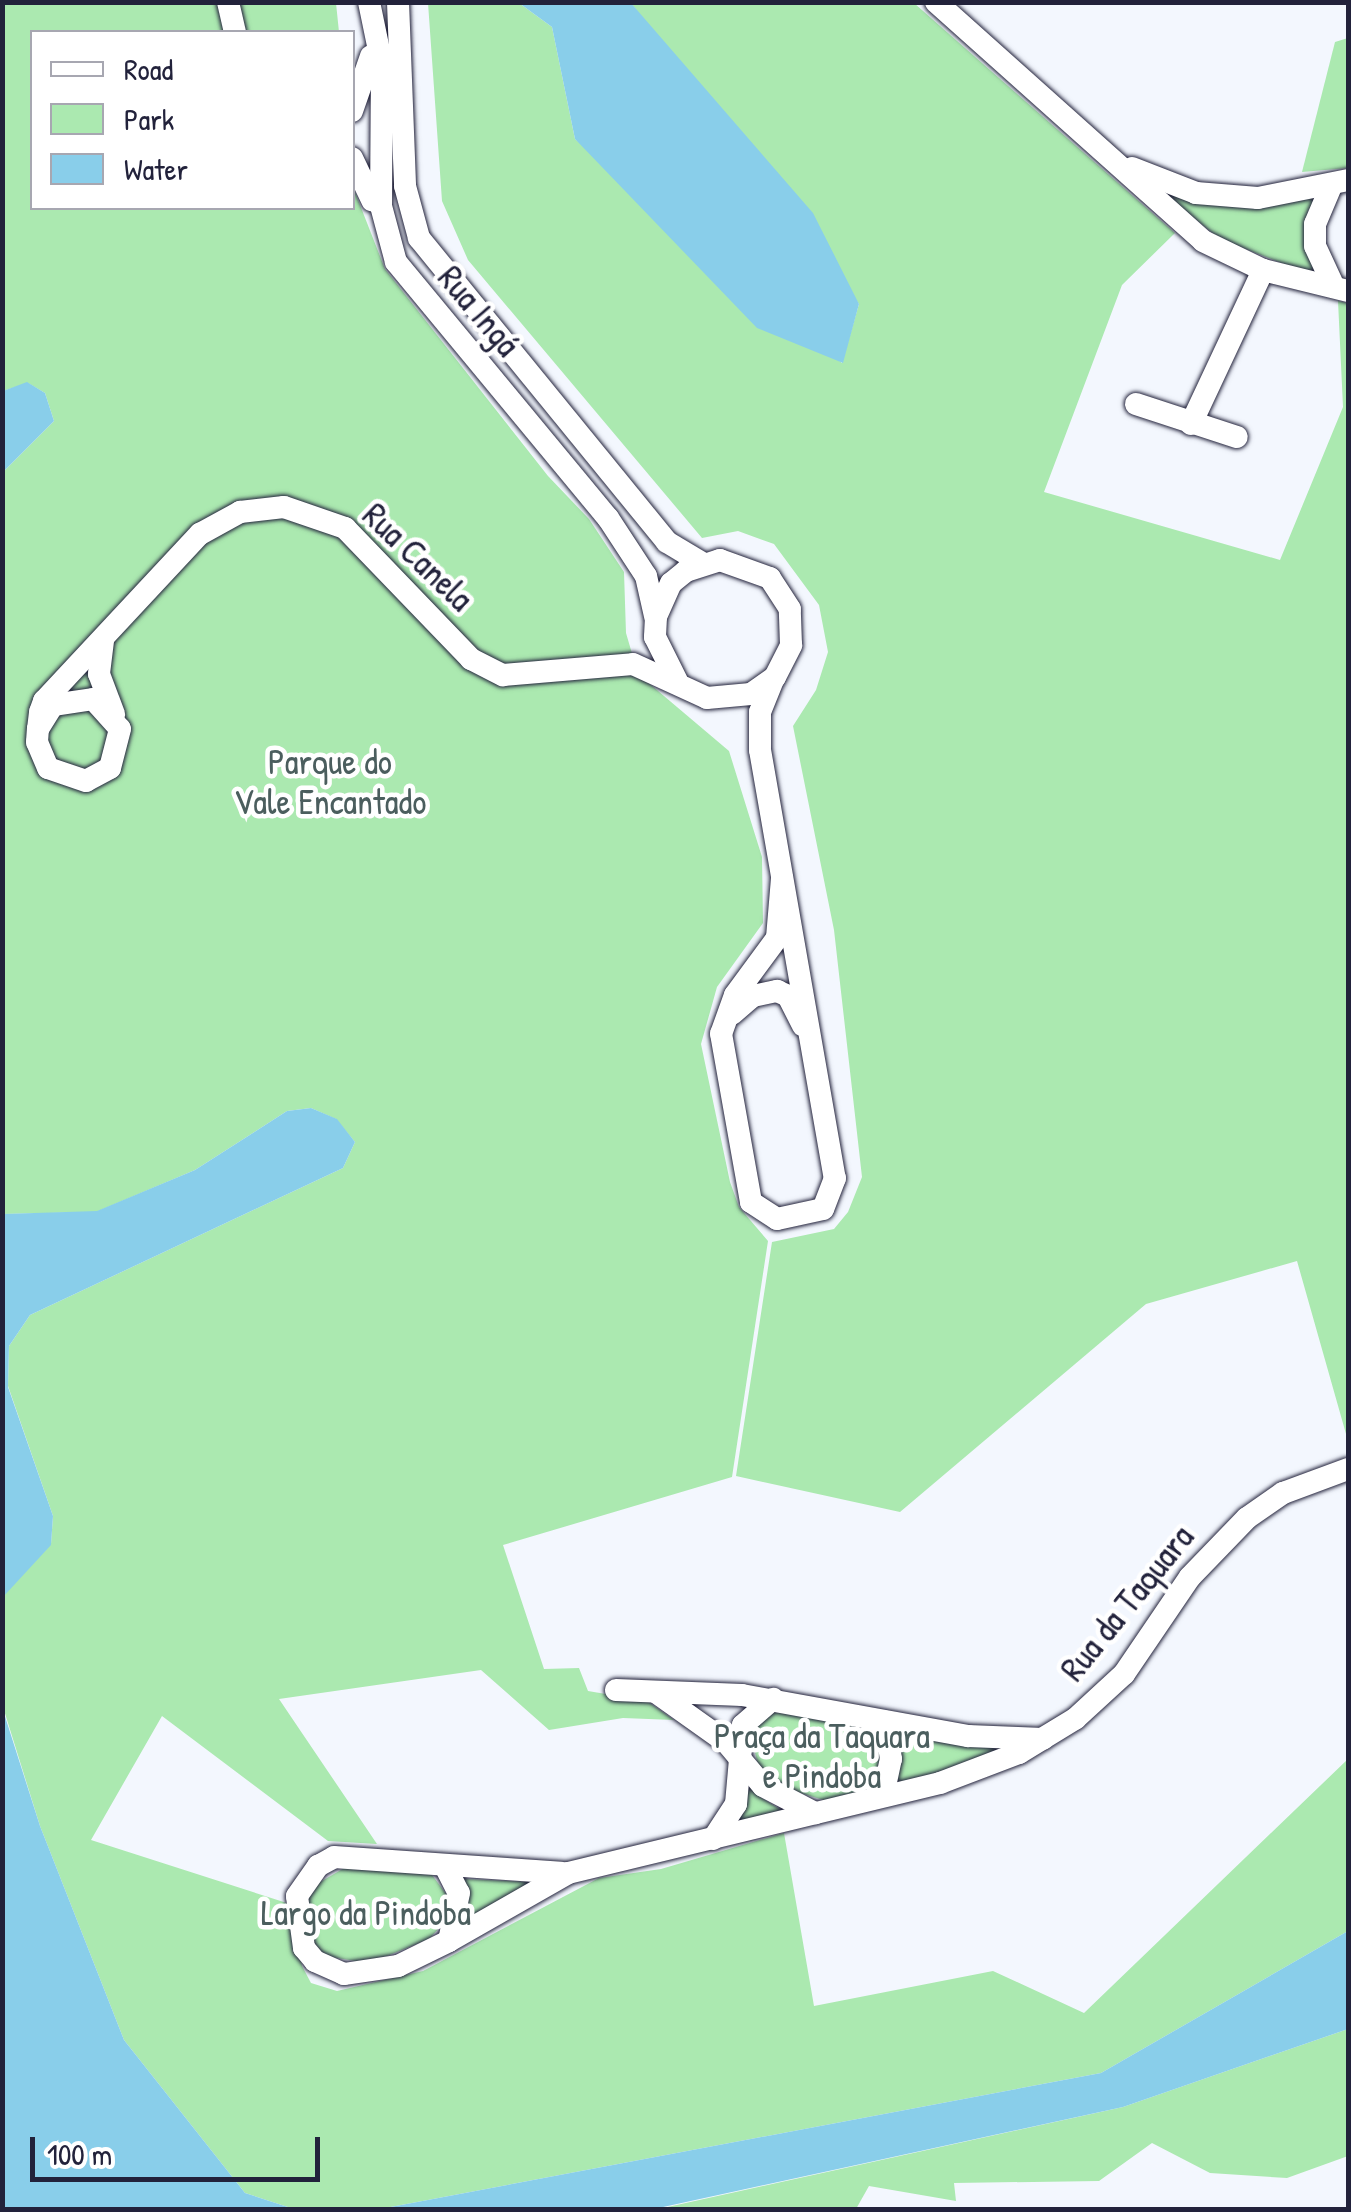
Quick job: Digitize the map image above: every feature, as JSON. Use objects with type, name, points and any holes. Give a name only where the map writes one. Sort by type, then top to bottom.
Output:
[{"type":"street","points":[[228,2],[234,30]]},
{"type":"street","name":"Rua Ingá","points":[[398,2],[405,186],[419,238],[667,542],[702,563]]},
{"type":"street","points":[[936,2],[1203,241],[1263,270],[1341,289]]},
{"type":"street","points":[[355,103],[371,63],[370,10]]},
{"type":"street","name":"Rua Ingá","points":[[370,10],[382,64],[378,174],[387,241],[426,306],[626,542],[646,576],[655,619]]},
{"type":"street","points":[[1115,160],[1196,193],[1258,198],[1340,182]]},
{"type":"street","points":[[355,165],[387,241]]},
{"type":"street","points":[[1340,182],[1315,224],[1314,246],[1341,289]]},
{"type":"street","points":[[1191,424],[1263,270]]},
{"type":"street","points":[[1136,404],[1237,437]]},
{"type":"street","name":"Rua Canela","points":[[38,729],[44,701],[200,534],[240,512],[284,507],[345,528],[486,670],[503,675],[607,662],[644,666],[677,681]]},
{"type":"street","points":[[607,662],[631,650],[655,619],[672,584],[702,563],[756,568],[782,592],[793,626],[760,712],[760,750],[782,878],[809,1037],[834,1191],[831,1202],[813,1214],[767,1218],[751,1202],[746,1186],[721,1047],[724,1022],[735,995],[777,938],[782,878]]},
{"type":"street","points":[[655,619],[659,654],[677,681],[746,721],[760,750]]},
{"type":"street","points":[[103,641],[99,674],[115,716],[118,756],[86,781],[48,768],[38,729],[66,698],[93,699],[115,716]]},
{"type":"street","points":[[707,698],[751,694],[774,677]]},
{"type":"street","points":[[724,1022],[752,996],[777,991],[788,996],[809,1037]]},
{"type":"street","name":"Rua da Taquara","points":[[883,1796],[976,1772],[1044,1739],[1124,1674],[1190,1577],[1247,1518],[1284,1493],[1348,1469]]},
{"type":"street","points":[[616,1690],[773,1699],[968,1736],[1044,1739]]},
{"type":"street","points":[[657,1693],[740,1757],[763,1786],[815,1813]]},
{"type":"street","points":[[713,1839],[736,1804],[740,1757],[750,1713],[773,1699]]},
{"type":"street","points":[[568,1873],[450,1941],[398,1966],[344,1974],[315,1962],[295,1914],[306,1880],[334,1857],[446,1868],[568,1873],[883,1796],[891,1759],[885,1721]]},
{"type":"street","points":[[446,1868],[459,1893],[450,1941]]},
{"type":"green space","name":"Parque do Vale Encantado","points":[[3,3],[336,3],[339,30],[30,30],[30,210],[355,210],[355,192],[385,269],[548,476],[589,519],[624,572],[626,633],[638,674],[729,751],[762,857],[763,923],[717,987],[701,1044],[730,1182],[739,1207],[768,1241],[732,1477],[503,1545],[544,1669],[579,1668],[588,1691],[647,1701],[674,1720],[623,1718],[549,1730],[481,1670],[279,1699],[377,1844],[328,1841],[162,1716],[91,1840],[290,1904],[302,1966],[311,1983],[337,1991],[423,1971],[599,1878],[661,1869],[784,1833],[814,2006],[993,1971],[1084,2013],[1348,1759],[1348,1931],[1101,2073],[380,2209],[294,2209],[245,2193],[124,2040],[40,1826],[3,1707],[2,1597],[51,1544],[53,1516],[8,1386],[9,1346],[30,1315],[343,1168],[355,1142],[336,1119],[311,1108],[287,1111],[195,1170],[96,1212],[3,1214],[3,472],[54,421],[45,393],[28,383],[3,391]]},
{"type":"green space","points":[[428,3],[519,3],[552,27],[575,139],[842,363],[859,304],[631,3],[914,3],[1175,233],[1122,285],[1044,492],[1280,560],[1343,407],[1338,301],[1348,303],[1348,1441],[1297,1261],[1146,1304],[900,1512],[736,1476],[772,1242],[834,1229],[848,1212],[862,1177],[834,930],[793,726],[816,690],[828,652],[819,605],[774,544],[738,531],[702,538],[468,260],[442,201]]},
{"type":"green space","points":[[1348,38],[1348,168],[1302,172],[1335,42]]},
{"type":"green space","points":[[1154,186],[1318,197],[1308,211],[1304,242],[1317,277],[1220,239]]},
{"type":"green space","name":"Praça da Taquara e Pindoba","points":[[768,1711],[1020,1744],[945,1774],[827,1801],[780,1787],[759,1770],[749,1726]]},
{"type":"green space","points":[[747,1779],[762,1798],[786,1813],[731,1829]]},
{"type":"green space","name":"Largo da Pindoba","points":[[346,1867],[432,1875],[447,1895],[443,1924],[429,1939],[387,1956],[362,1962],[324,1956],[309,1937],[306,1901],[315,1885]]},
{"type":"green space","points":[[464,1879],[531,1882],[467,1920]]},
{"type":"green space","points":[[1348,2029],[1348,2156],[1287,2178],[1210,2173],[1152,2143],[1099,2181],[954,2183],[956,2201],[869,2186],[856,2209],[654,2210],[1123,2107]]},
{"type":"water","points":[[519,3],[631,3],[813,213],[859,304],[843,363],[757,328],[575,139],[552,27]]},
{"type":"water","points":[[27,382],[45,393],[54,421],[3,472],[3,391]]},
{"type":"water","points":[[311,1108],[337,1119],[355,1142],[343,1168],[30,1315],[9,1346],[8,1387],[53,1516],[51,1545],[3,1597],[3,1214],[97,1211],[195,1170],[287,1111]]},
{"type":"water","points":[[2,1707],[40,1826],[124,2040],[245,2193],[294,2209],[3,2209]]},
{"type":"water","points":[[1348,1931],[1348,2029],[1123,2107],[654,2209],[380,2209],[1101,2073]]}]
